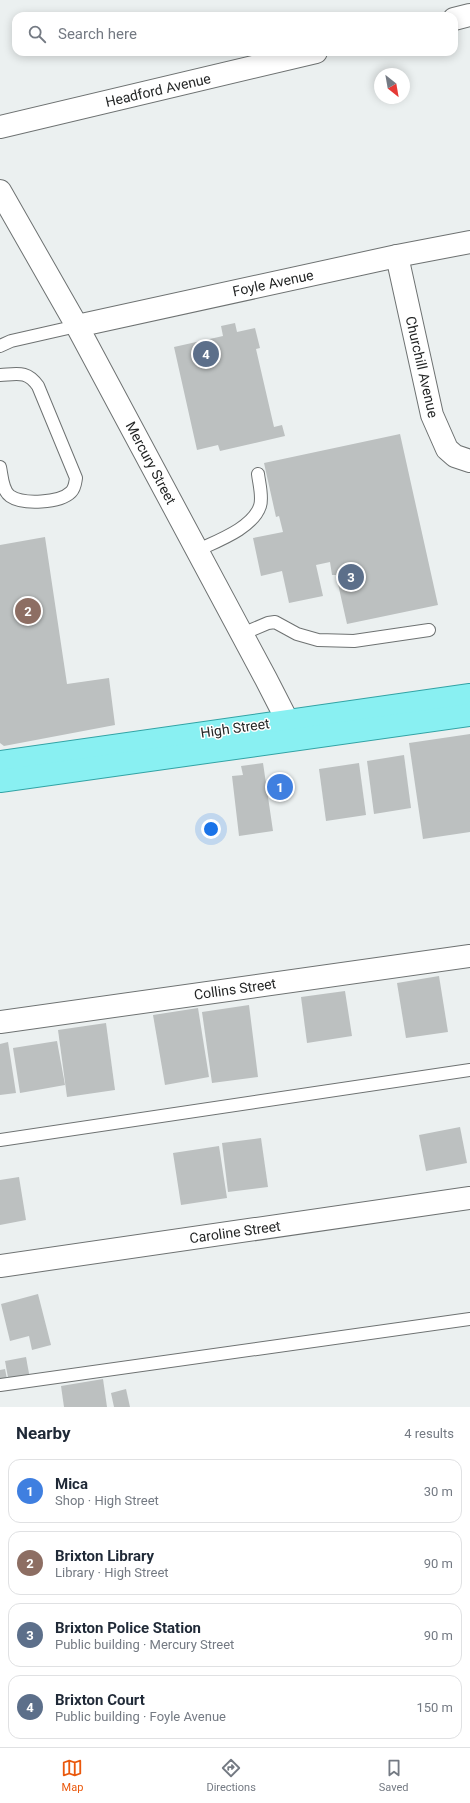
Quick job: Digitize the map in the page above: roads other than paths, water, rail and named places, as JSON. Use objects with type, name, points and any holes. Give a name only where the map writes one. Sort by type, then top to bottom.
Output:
[{"type":"main road","name":"High Street","points":[[0,781],[291,730],[470,695]]},
{"type":"main road","name":"High Street","points":[[0,762],[291,730],[470,715]]},
{"type":"street","points":[[458,18],[470,15]]},
{"type":"street","name":"Headford Avenue","points":[[0,127],[299,56]]},
{"type":"street","name":"Mercury Street","points":[[0,191],[77,326],[198,550],[291,730]]},
{"type":"street","name":"Foyle Avenue","points":[[77,326],[397,256],[470,242]]},
{"type":"street","name":"Churchill Avenue","points":[[397,256],[432,415],[447,449],[455,456],[470,461]]},
{"type":"street","name":"Collins Street","points":[[0,1022],[470,956]]},
{"type":"street","name":"Caroline Street","points":[[0,1266],[470,1198]]},
{"type":"lane","points":[[0,346],[12,341],[77,326]]},
{"type":"lane","points":[[0,375],[26,374],[33,378],[36,382],[76,478],[75,486],[70,493],[61,498],[32,503],[20,501],[9,496],[3,483],[0,467]]},
{"type":"lane","points":[[198,550],[247,525],[254,518],[261,505],[258,474]]},
{"type":"lane","points":[[242,634],[268,623],[275,622],[297,634],[318,640],[354,641],[429,630]]},
{"type":"lane","points":[[0,1140],[470,1070]]},
{"type":"lane","points":[[0,1385],[470,1318]]},
{"type":"place","name":"Brixton Court","points":[[206,354]]},
{"type":"place","name":"Brixton Police Station","points":[[351,577]]},
{"type":"place","name":"Brixton Library","points":[[28,611]]},
{"type":"place","name":"Mica","points":[[280,787]]}]
